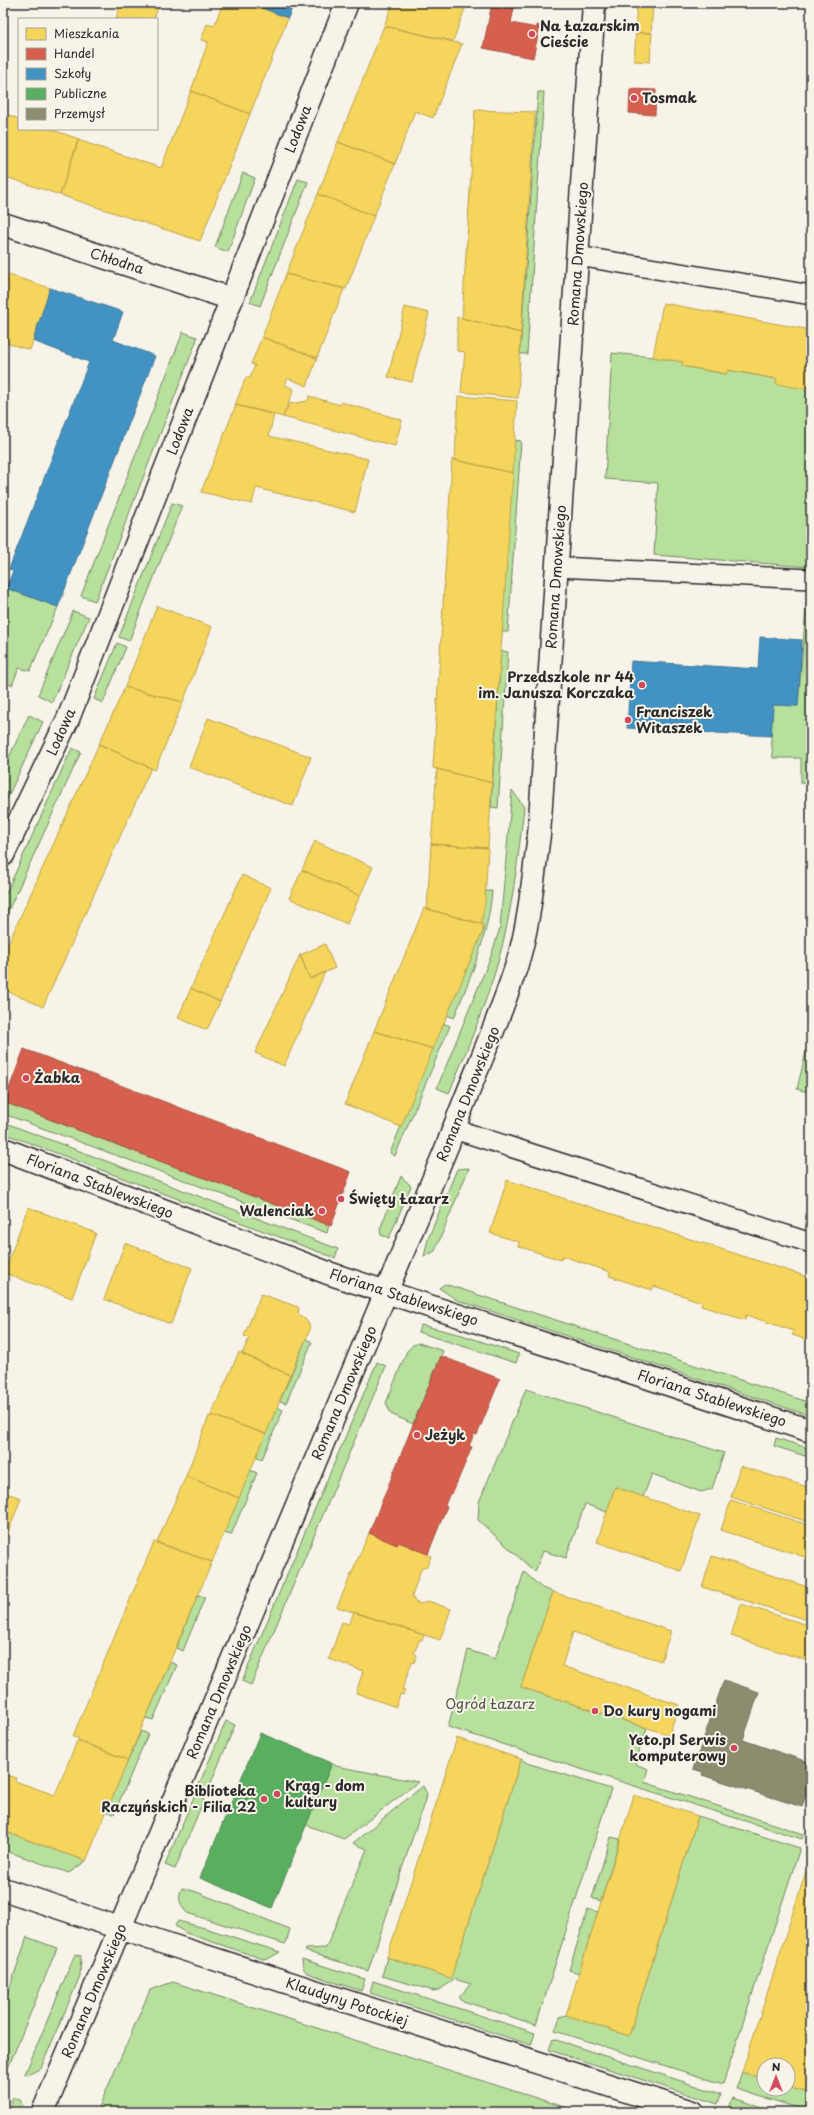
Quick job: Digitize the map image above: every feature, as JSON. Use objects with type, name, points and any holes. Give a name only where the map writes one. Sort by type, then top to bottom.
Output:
[{"type":"street","name":"Lodowa","points":[[3,855],[68,719],[347,3]]},
{"type":"street","name":"Romana Dmowskiego","points":[[43,2112],[454,1129],[497,1022],[517,963],[529,907],[539,834],[594,3]]},
{"type":"street","name":"Chłodna","points":[[3,224],[232,299]]},
{"type":"street","name":"Floriana Stablewskiego","points":[[3,1149],[328,1273],[811,1431]]},
{"type":"street","name":"Klaudyny Potockiej","points":[[3,1889],[120,1929],[692,2112]]},
{"type":"lane","points":[[578,256],[811,295]]},
{"type":"lane","points":[[557,567],[811,579]]},
{"type":"lane","points":[[454,1129],[811,1244]]},
{"type":"green space","points":[[538,92],[544,92],[527,354],[520,354]]},
{"type":"green space","points":[[243,173],[255,178],[228,252],[215,247]]},
{"type":"green space","points":[[298,179],[308,182],[260,306],[250,302]]},
{"type":"green space","points":[[183,332],[197,337],[196,342],[95,601],[81,596]]},
{"type":"green space","points":[[612,353],[683,362],[682,366],[726,374],[728,370],[777,379],[811,390],[811,567],[654,555],[658,483],[605,479]]},
{"type":"green space","points":[[514,440],[521,441],[508,632],[502,632]]},
{"type":"green space","points":[[172,503],[182,506],[129,641],[119,637]]},
{"type":"green space","points":[[3,587],[58,607],[30,671],[19,668],[12,685],[3,682]]},
{"type":"green space","points":[[807,595],[811,596],[811,785],[801,783],[801,758],[773,758],[771,736],[773,705],[798,706]]},
{"type":"green space","points":[[73,611],[89,617],[52,702],[38,695]]},
{"type":"green space","points":[[117,643],[126,647],[103,703],[94,699]]},
{"type":"green space","points":[[501,651],[508,652],[498,808],[491,807]]},
{"type":"green space","points":[[29,715],[43,722],[3,807],[3,770]]},
{"type":"green space","points":[[72,748],[81,752],[3,922],[3,900]]},
{"type":"green space","points":[[512,790],[524,807],[511,905],[498,962],[469,1045],[449,1093],[437,1088],[491,956],[500,928]]},
{"type":"green space","points":[[485,891],[492,891],[487,925],[467,987],[454,1018],[447,1015],[483,931],[483,925],[481,924]]},
{"type":"green space","points":[[443,1023],[450,1026],[395,1156],[390,1153]]},
{"type":"green space","points":[[811,1031],[811,1093],[797,1089]]},
{"type":"green space","points":[[4,1102],[329,1225],[327,1233],[4,1114]]},
{"type":"green space","points":[[3,1122],[338,1249],[335,1258],[3,1133]]},
{"type":"green space","points":[[469,1168],[435,1251],[424,1257],[428,1239],[457,1169]]},
{"type":"green space","points":[[401,1176],[411,1186],[389,1238],[381,1235],[380,1229]]},
{"type":"green space","points":[[445,1284],[811,1403],[811,1416],[457,1300],[439,1288]]},
{"type":"green space","points":[[421,1325],[462,1335],[519,1354],[516,1363],[418,1332]]},
{"type":"green space","points":[[306,1339],[312,1342],[286,1403],[280,1401]]},
{"type":"green space","points":[[419,1343],[443,1351],[413,1424],[391,1414],[386,1403],[407,1351],[413,1345]]},
{"type":"green space","points":[[377,1362],[386,1366],[251,1685],[242,1681]]},
{"type":"green space","points":[[526,1389],[724,1453],[712,1489],[701,1492],[652,1474],[643,1497],[615,1487],[607,1512],[585,1504],[566,1558],[543,1551],[535,1572],[478,1520],[479,1502]]},
{"type":"green space","points":[[277,1407],[283,1410],[262,1459],[256,1456]]},
{"type":"green space","points":[[776,1438],[811,1449],[811,1458],[774,1446]]},
{"type":"green space","points":[[250,1470],[257,1473],[231,1535],[224,1533]]},
{"type":"green space","name":"Ogród Łazarz","points":[[524,1572],[542,1588],[553,1592],[521,1687],[647,1728],[635,1764],[648,1769],[644,1782],[804,1834],[802,1839],[448,1727],[468,1650],[495,1659]]},
{"type":"green space","points":[[198,1595],[205,1597],[183,1651],[176,1648]]},
{"type":"green space","points":[[170,1662],[177,1665],[153,1720],[146,1718]]},
{"type":"green space","points":[[226,1721],[235,1725],[175,1869],[165,1865]]},
{"type":"green space","points":[[141,1731],[148,1734],[114,1814],[106,1811]]},
{"type":"green space","points":[[521,1759],[527,1763],[611,1789],[536,2025],[460,2000],[460,1996],[471,1984],[454,1979],[441,1989],[434,1991],[382,1976],[387,1957],[451,1978]]},
{"type":"green space","points":[[332,1763],[336,1766],[418,1782],[344,1839],[306,1825]]},
{"type":"green space","points":[[423,1786],[427,1794],[368,1971],[305,1951],[306,1949],[326,1948],[367,1849],[353,1843]]},
{"type":"green space","points":[[698,1816],[800,1848],[723,2084],[555,2031],[560,2017],[566,2015],[629,2036]]},
{"type":"green space","points":[[3,1831],[86,1861],[69,1873],[3,1850]]},
{"type":"green space","points":[[611,1837],[620,1839],[601,1901],[592,1898]]},
{"type":"green space","points":[[182,1888],[194,1891],[290,1929],[286,1943],[285,1944],[187,1913],[180,1901],[180,1891]]},
{"type":"green space","points":[[588,1909],[598,1912],[579,1973],[569,1970]]},
{"type":"green space","points":[[178,1921],[280,1952],[266,1960],[186,1933],[175,1926]]},
{"type":"green space","points":[[27,1937],[57,1948],[8,2068],[3,2066],[3,2007]]},
{"type":"green space","points":[[75,1954],[81,1956],[80,1976],[41,2068],[28,2075],[25,2074]]},
{"type":"green space","points":[[302,1959],[365,1979],[361,1991],[307,1973],[303,1968]]},
{"type":"green space","points":[[373,1981],[535,2033],[531,2045],[370,1993]]},
{"type":"green space","points":[[173,1982],[580,2112],[97,2112],[150,1990]]},
{"type":"green space","points":[[553,2039],[721,2094],[718,2104],[549,2050]]},
{"type":"green space","points":[[742,2072],[756,2076],[756,2095],[736,2089]]},
{"type":"green space","points":[[811,2077],[811,2112],[762,2097],[796,2097],[796,2089],[806,2092]]},
{"type":"green space","points":[[13,2098],[19,2100],[25,2109],[24,2112],[7,2112]]},
{"type":"green space","points":[[733,2098],[778,2112],[740,2112],[729,2108]]},
{"type":"building: Mieszkania","points":[[120,3],[160,3],[154,18],[116,18]]},
{"type":"building: Mieszkania","points":[[223,3],[249,3],[288,18],[250,114],[191,91],[208,42],[201,40],[207,24],[214,26]]},
{"type":"building: Mieszkania","points":[[393,3],[467,3],[453,41],[384,26]]},
{"type":"building: Mieszkania","points":[[637,3],[653,3],[651,33],[635,32]]},
{"type":"building: Mieszkania","points":[[384,26],[462,44],[433,118],[415,111],[395,164],[338,142]]},
{"type":"building: Mieszkania","points":[[636,33],[652,33],[650,62],[634,61]]},
{"type":"building: Mieszkania","points":[[191,91],[250,114],[200,241],[60,195],[78,140],[161,168]]},
{"type":"building: Mieszkania","points":[[475,110],[535,112],[521,333],[462,318]]},
{"type":"building: Mieszkania","points":[[3,113],[18,119],[18,130],[53,130],[79,139],[60,195],[3,176]]},
{"type":"building: Mieszkania","points":[[338,142],[395,164],[374,216],[318,194]]},
{"type":"building: Mieszkania","points":[[318,194],[374,216],[346,289],[286,274]]},
{"type":"building: Mieszkania","points":[[3,273],[50,288],[30,350],[3,342]]},
{"type":"building: Mieszkania","points":[[286,274],[344,289],[317,358],[262,337]]},
{"type":"building: Mieszkania","points":[[663,303],[811,330],[811,390],[776,384],[777,379],[728,370],[727,374],[682,366],[683,362],[653,357]]},
{"type":"building: Mieszkania","points":[[405,307],[429,313],[412,382],[388,377]]},
{"type":"building: Mieszkania","points":[[457,317],[521,333],[518,398],[461,392],[465,352],[457,351]]},
{"type":"building: Mieszkania","points":[[262,337],[317,358],[307,386],[288,378],[285,385],[294,389],[283,417],[235,405],[246,377],[250,378],[255,365],[251,364]]},
{"type":"building: Mieszkania","points":[[309,396],[340,405],[341,402],[402,420],[395,446],[283,417],[289,404],[308,401]]},
{"type":"building: Mieszkania","points":[[458,396],[517,401],[513,473],[455,460]]},
{"type":"building: Mieszkania","points":[[236,405],[274,414],[269,436],[368,459],[355,512],[256,488],[252,504],[201,492]]},
{"type":"building: Mieszkania","points":[[452,459],[513,473],[492,783],[433,768]]},
{"type":"building: Mieszkania","points":[[157,606],[212,627],[183,702],[125,687]]},
{"type":"building: Mieszkania","points":[[125,687],[183,702],[155,770],[99,744]]},
{"type":"building: Mieszkania","points":[[208,718],[311,757],[293,806],[189,767]]},
{"type":"building: Mieszkania","points":[[99,744],[151,768],[43,1007],[3,989],[3,955]]},
{"type":"building: Mieszkania","points":[[437,769],[492,783],[488,848],[431,844]]},
{"type":"building: Mieszkania","points":[[315,841],[373,867],[360,896],[302,870]]},
{"type":"building: Mieszkania","points":[[431,844],[488,848],[485,903],[481,924],[427,909]]},
{"type":"building: Mieszkania","points":[[302,870],[360,896],[347,924],[289,898]]},
{"type":"building: Mieszkania","points":[[242,875],[271,888],[220,1002],[191,988]]},
{"type":"building: Mieszkania","points":[[424,908],[483,924],[483,931],[433,1049],[374,1031]]},
{"type":"building: Mieszkania","points":[[325,944],[335,968],[310,979],[300,955]]},
{"type":"building: Mieszkania","points":[[300,955],[310,979],[325,972],[284,1066],[255,1053]]},
{"type":"building: Mieszkania","points":[[191,988],[220,1002],[207,1030],[178,1018]]},
{"type":"building: Mieszkania","points":[[374,1031],[433,1049],[401,1127],[345,1104]]},
{"type":"building: Mieszkania","points":[[507,1180],[811,1278],[811,1341],[792,1335],[794,1331],[746,1315],[745,1320],[701,1306],[702,1302],[654,1286],[652,1290],[609,1276],[610,1272],[562,1256],[561,1260],[518,1246],[519,1242],[490,1233]]},
{"type":"building: Mieszkania","points":[[28,1207],[96,1233],[72,1298],[4,1273]]},
{"type":"building: Mieszkania","points":[[125,1243],[192,1268],[171,1324],[104,1299]]},
{"type":"building: Mieszkania","points":[[261,1294],[298,1307],[298,1314],[309,1324],[310,1330],[290,1375],[242,1354],[249,1338],[244,1336]]},
{"type":"building: Mieszkania","points":[[239,1352],[290,1375],[266,1434],[211,1415]]},
{"type":"building: Mieszkania","points":[[211,1415],[266,1434],[239,1498],[186,1476],[209,1416],[211,1417]]},
{"type":"building: Mieszkania","points":[[740,1466],[811,1488],[811,1523],[731,1497]]},
{"type":"building: Mieszkania","points":[[186,1476],[239,1498],[212,1562],[157,1542]]},
{"type":"building: Mieszkania","points":[[615,1487],[700,1516],[681,1571],[597,1542]]},
{"type":"building: Mieszkania","points":[[3,1492],[21,1498],[3,1546]]},
{"type":"building: Mieszkania","points":[[731,1500],[811,1526],[811,1559],[721,1530]]},
{"type":"building: Mieszkania","points":[[369,1533],[397,1545],[399,1542],[431,1556],[427,1567],[421,1569],[412,1596],[415,1602],[421,1604],[428,1601],[451,1609],[440,1640],[337,1607]]},
{"type":"building: Mieszkania","points":[[154,1542],[212,1562],[128,1760],[78,1740],[79,1739],[73,1736]]},
{"type":"building: Mieszkania","points":[[712,1556],[811,1588],[811,1621],[702,1587]]},
{"type":"building: Mieszkania","points":[[553,1592],[671,1631],[661,1661],[573,1632],[562,1666],[679,1705],[669,1735],[521,1687]]},
{"type":"building: Mieszkania","points":[[741,1604],[811,1626],[811,1662],[731,1636]]},
{"type":"building: Mieszkania","points":[[354,1612],[424,1635],[422,1640],[420,1639],[414,1653],[417,1655],[414,1663],[412,1662],[402,1690],[405,1690],[403,1695],[400,1694],[396,1707],[356,1693],[363,1671],[329,1659],[342,1622],[349,1624]]},
{"type":"building: Mieszkania","points":[[457,1738],[521,1759],[451,1978],[387,1957]]},
{"type":"building: Mieszkania","points":[[77,1741],[128,1760],[86,1861],[3,1831],[3,1774],[16,1778],[15,1781],[55,1795]]},
{"type":"building: Mieszkania","points":[[634,1795],[698,1816],[629,2036],[566,2015]]},
{"type":"building: Mieszkania","points":[[811,1856],[811,2077],[806,2092],[796,2089],[796,2057],[756,2057],[756,2076],[742,2072]]},
{"type":"building: Handel","points":[[492,3],[515,3],[511,23],[537,28],[537,25],[540,26],[533,58],[483,48]]},
{"type":"building: Handel","points":[[630,89],[656,90],[655,115],[629,113]]},
{"type":"building: Handel","points":[[24,1049],[351,1172],[331,1226],[4,1102]]},
{"type":"building: Handel","points":[[441,1356],[500,1379],[477,1435],[474,1434],[469,1446],[472,1447],[452,1494],[450,1493],[445,1505],[447,1506],[428,1554],[399,1542],[397,1545],[369,1533]]},
{"type":"building: Szkoły","points":[[249,3],[294,3],[288,18]]},
{"type":"building: Szkoły","points":[[50,288],[123,312],[113,340],[155,356],[58,607],[6,588],[13,571],[9,569],[89,362],[33,341]]},
{"type":"building: Szkoły","points":[[760,637],[802,640],[798,706],[773,705],[771,736],[627,728],[631,661],[758,669]]},
{"type":"building: Publiczne","name":"Krąg - dom kultury","points":[[260,1733],[332,1763],[272,1908],[200,1878]]},
{"type":"building: Przemysł","name":"Yeto.pl Serwis komputerowy","points":[[724,1680],[759,1692],[743,1740],[811,1763],[811,1779],[802,1807],[702,1775],[703,1772],[693,1769]]},
{"type":"place","name":"Na Łazarskim Cieście","points":[[532,34]]},
{"type":"place","name":"Tosmak","points":[[634,98]]},
{"type":"place","name":"Przedszkole nr 44 im. Janusza Korczaka","points":[[642,685]]},
{"type":"place","name":"Franciszek Witaszek","points":[[628,720]]},
{"type":"place","name":"Żabka","points":[[26,1078]]},
{"type":"place","name":"Święty Łazarz","points":[[341,1199]]},
{"type":"place","name":"Walenciak","points":[[322,1211]]},
{"type":"place","name":"Jeżyk","points":[[417,1435]]},
{"type":"place","name":"Do kury nogami","points":[[595,1711]]},
{"type":"place","name":"Yeto.pl Serwis komputerowy","points":[[734,1748]]},
{"type":"place","name":"Krąg - dom kultury","points":[[277,1794]]},
{"type":"place","name":"Biblioteka Raczyńskich - Filia 22","points":[[264,1799]]}]
